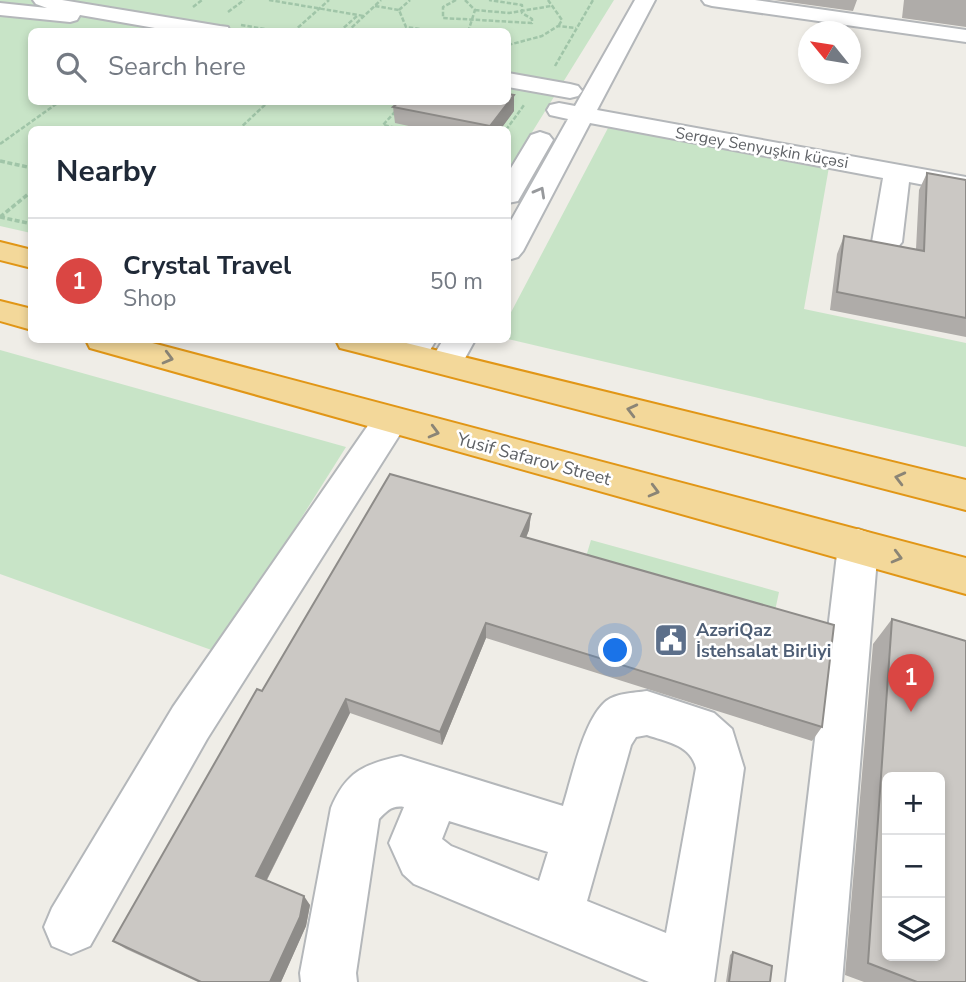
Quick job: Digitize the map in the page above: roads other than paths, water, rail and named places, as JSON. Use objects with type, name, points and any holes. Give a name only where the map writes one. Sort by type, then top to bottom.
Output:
[{"type":"highway","points":[[0,251],[28,258]]},
{"type":"highway","points":[[0,311],[28,319]]},
{"type":"highway","name":"Yusif Safarov Street","points":[[113,343],[966,576]]},
{"type":"highway","points":[[379,343],[434,349],[966,495]]},
{"type":"street","points":[[0,3],[4,0]]},
{"type":"street","points":[[43,0],[60,6],[195,28]]},
{"type":"street","points":[[511,244],[587,62],[623,0]]},
{"type":"street","points":[[511,191],[569,104],[645,0]]},
{"type":"street","points":[[712,0],[966,36]]},
{"type":"street","points":[[0,9],[11,12],[58,13],[142,28]]},
{"type":"street","points":[[511,81],[569,104]]},
{"type":"street","points":[[516,97],[569,104]]},
{"type":"street","name":"Sergey Senyuşkin küçəsi","points":[[569,104],[966,185]]},
{"type":"street","points":[[887,242],[897,172]]},
{"type":"street","points":[[71,927],[190,723],[391,420]]},
{"type":"street","points":[[814,982],[858,546]]},
{"type":"street","points":[[435,792],[415,843],[421,856],[433,865],[555,916],[687,976],[720,768],[715,746],[697,729],[648,713],[622,717],[610,735],[555,916]]},
{"type":"street","points":[[329,982],[328,973],[356,808],[376,786],[401,781],[581,837]]},
{"type":"place","name":"AzəriQaz İstehsalat Birliyi","points":[[671,640]]},
{"type":"place","name":"Crystal Travel","points":[[911,712]]}]
